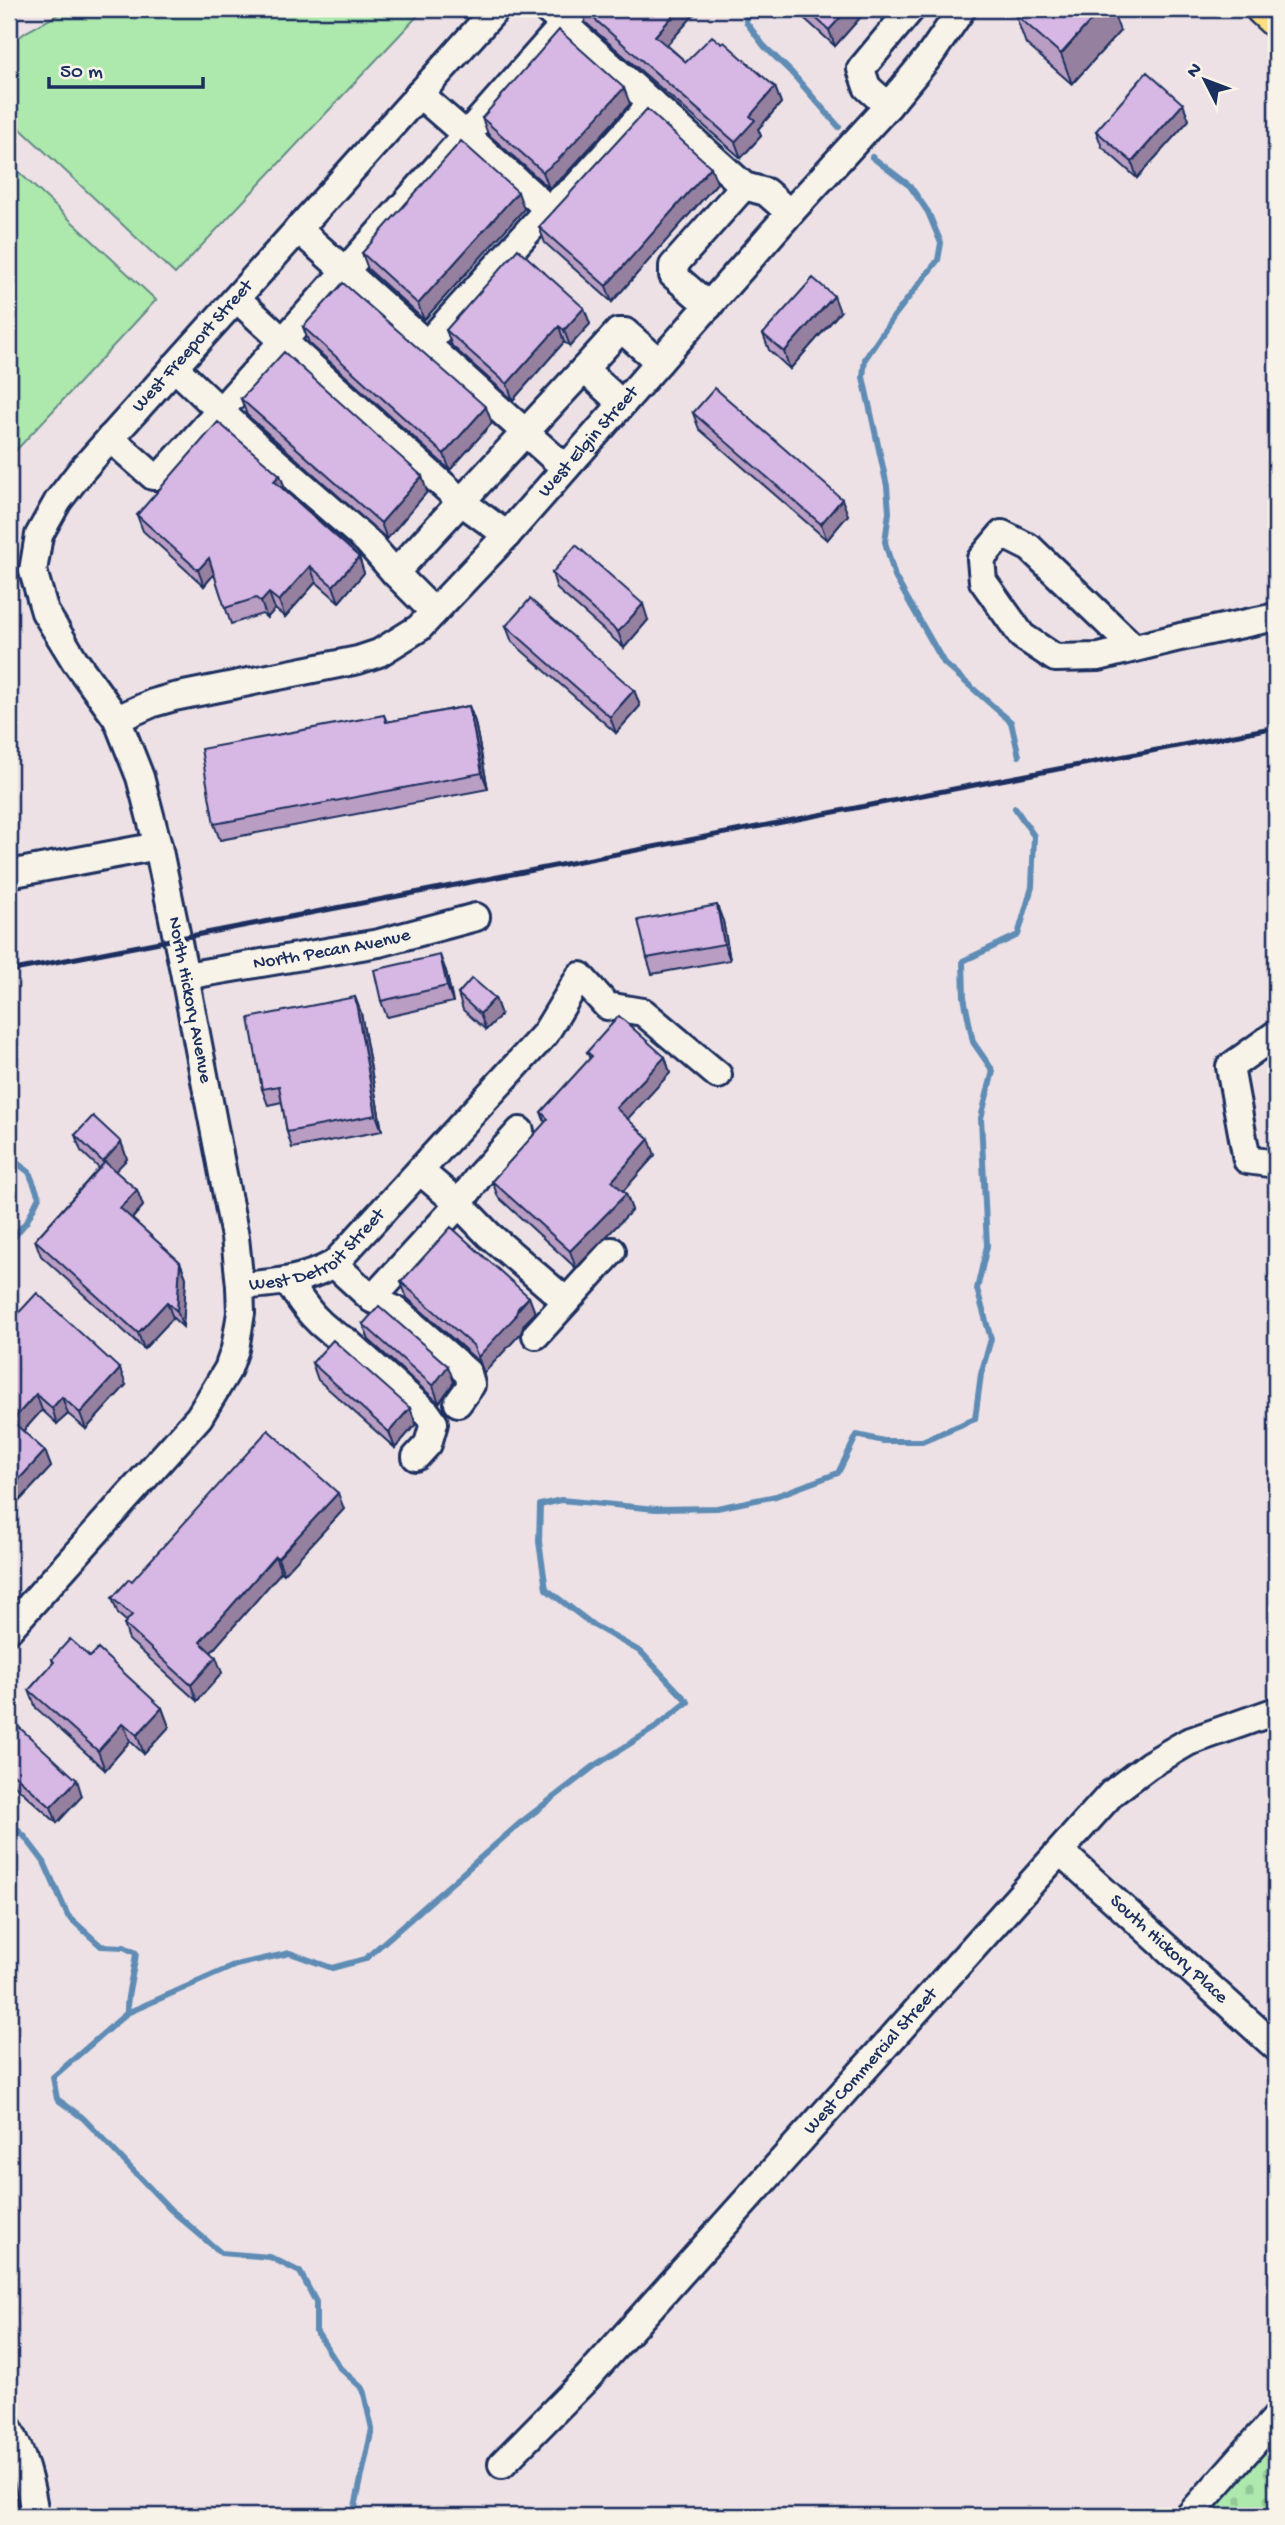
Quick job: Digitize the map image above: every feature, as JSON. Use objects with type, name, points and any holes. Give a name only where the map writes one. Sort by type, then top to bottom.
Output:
[{"type":"main road","points":[[1262,9],[1276,22]]},
{"type":"street","name":"West Freeport Street","points":[[117,719],[75,661],[21,568],[58,501],[110,438],[496,9]]},
{"type":"street","points":[[888,106],[867,87],[861,69],[911,9]]},
{"type":"street","name":"West Elgin Street","points":[[117,719],[174,697],[358,660],[379,653],[419,628],[507,535],[790,213],[888,106],[932,54],[962,9]]},
{"type":"street","points":[[110,438],[153,476],[161,476],[466,135],[562,14],[652,103],[744,186],[766,192],[790,213]]},
{"type":"street","points":[[419,93],[548,209]]},
{"type":"street","points":[[426,345],[548,209],[575,188],[652,103]]},
{"type":"street","points":[[709,306],[673,275],[673,266],[744,186]]},
{"type":"street","points":[[298,229],[565,468]]},
{"type":"street","points":[[237,299],[463,503],[507,535]]},
{"type":"street","points":[[395,573],[463,503],[618,331],[625,332],[659,362]]},
{"type":"street","points":[[174,367],[367,541],[434,612]]},
{"type":"street","points":[[584,369],[622,404]]},
{"type":"street","points":[[1134,648],[1030,548],[1002,534],[981,559],[983,581],[1022,636],[1055,658],[1099,657],[1276,617]]},
{"type":"street","name":"North Hickory Avenue","points":[[117,719],[140,777],[158,846],[235,1237],[240,1286]]},
{"type":"street","points":[[9,874],[158,846]]},
{"type":"street","name":"North Pecan Avenue","points":[[185,976],[379,943],[477,917]]},
{"type":"street","name":"West Detroit Street","points":[[9,1629],[199,1418],[219,1386],[235,1349],[241,1313],[240,1286],[288,1282],[311,1276],[334,1265],[545,1034],[580,976],[607,1006],[643,1012],[718,1075]]},
{"type":"street","points":[[1276,1034],[1230,1067],[1247,1160],[1276,1164]]},
{"type":"street","points":[[372,1299],[459,1204],[479,1176],[520,1131]]},
{"type":"street","points":[[420,1171],[566,1301]]},
{"type":"street","points":[[536,1335],[612,1251]]},
{"type":"street","points":[[334,1265],[372,1299],[396,1310],[468,1373],[471,1385],[458,1403]]},
{"type":"street","points":[[288,1282],[306,1310],[331,1334],[346,1341],[427,1413],[434,1423],[428,1444],[416,1457]]},
{"type":"street","name":"West Commercial Street","points":[[502,2464],[587,2378],[1112,1793],[1149,1765],[1188,1742],[1276,1711]]},
{"type":"street","name":"South Hickory Place","points":[[1061,1852],[1276,2047]]},
{"type":"street","points":[[1189,2516],[1276,2418]]},
{"type":"street","points":[[9,2429],[22,2453],[32,2490],[35,2516]]},
{"type":"green space","points":[[68,9],[424,9],[175,274],[9,118],[9,45],[26,32]]},
{"type":"green space","points":[[9,163],[156,300],[9,458]]},
{"type":"green space","points":[[1276,2398],[1276,2516],[1171,2516]]},
{"type":"building","points":[[583,9],[679,9],[655,36],[686,62],[712,36],[722,44],[724,42],[775,87],[750,116],[755,120],[735,142]]},
{"type":"building","points":[[806,9],[848,9],[829,30]]},
{"type":"building","points":[[1019,9],[1101,9],[1061,54],[1015,14]]},
{"type":"building","points":[[559,30],[624,88],[558,160],[543,172],[482,118]]},
{"type":"building","points":[[1147,72],[1183,104],[1132,162],[1096,131]]},
{"type":"building","points":[[647,109],[711,167],[606,286],[539,227]]},
{"type":"building","points":[[461,141],[518,192],[418,304],[362,253]]},
{"type":"building","points":[[518,249],[584,308],[564,330],[559,326],[507,384],[446,330]]},
{"type":"building","points":[[813,278],[834,296],[784,352],[763,334]]},
{"type":"building","points":[[343,283],[486,407],[444,454],[303,327]]},
{"type":"building","points":[[284,352],[422,476],[381,523],[241,399]]},
{"type":"building","points":[[715,388],[842,499],[821,524],[693,413]]},
{"type":"building","points":[[218,422],[280,475],[274,481],[359,557],[333,586],[310,566],[279,601],[269,593],[261,602],[256,598],[225,608],[209,558],[198,570],[137,515]]},
{"type":"building","points":[[576,545],[643,604],[618,632],[552,573]]},
{"type":"building","points":[[530,599],[634,690],[610,717],[506,626]]},
{"type":"building","points":[[469,706],[482,773],[214,824],[201,749],[384,715],[386,722]]},
{"type":"building","points":[[717,905],[724,944],[647,958],[638,920]]},
{"type":"building","points":[[440,955],[447,986],[381,1001],[374,970]]},
{"type":"building","points":[[472,978],[495,998],[480,1014],[458,994]]},
{"type":"building","points":[[355,997],[376,1115],[287,1132],[279,1086],[262,1089],[249,1018]]},
{"type":"building","points":[[619,1016],[665,1057],[616,1108],[649,1139],[612,1181],[626,1194],[570,1251],[492,1181],[548,1119],[541,1112],[592,1056],[587,1052]]},
{"type":"building","points":[[93,1116],[121,1142],[103,1162],[75,1135]]},
{"type":"building","points":[[105,1162],[137,1190],[120,1208],[180,1262],[177,1311],[167,1302],[138,1333],[35,1240]]},
{"type":"building","points":[[451,1227],[529,1297],[518,1308],[515,1317],[478,1357],[473,1345],[401,1282]]},
{"type":"building","points":[[37,1293],[120,1369],[80,1413],[62,1397],[52,1408],[36,1394],[12,1421],[45,1451],[9,1490],[9,1333],[17,1324],[12,1320]]},
{"type":"building","points":[[379,1306],[448,1366],[433,1386],[363,1324]]},
{"type":"building","points":[[333,1340],[410,1408],[389,1432],[312,1363]]},
{"type":"building","points":[[268,1430],[338,1493],[278,1558],[275,1556],[200,1642],[216,1657],[191,1685],[124,1624],[132,1615],[112,1598],[129,1579],[132,1581]]},
{"type":"building","points":[[70,1639],[90,1657],[98,1649],[162,1708],[137,1735],[123,1723],[98,1751],[29,1690]]},
{"type":"building","points":[[9,1718],[77,1780],[51,1807],[9,1770]]},
{"type":"waterway","points":[[748,9],[746,22],[764,46],[791,72],[839,127]]},
{"type":"waterway","points":[[872,157],[910,186],[928,212],[941,243],[938,260],[865,359],[863,377],[887,486],[889,512],[885,542],[895,577],[944,663],[1011,722],[1019,756]]},
{"type":"waterway","points":[[353,2516],[372,2429],[363,2389],[340,2368],[316,2331],[316,2302],[300,2272],[270,2257],[221,2253],[170,2209],[83,2118],[57,2099],[53,2077],[127,2013],[236,1965],[290,1953],[332,1968],[365,1959],[519,1824],[593,1767],[653,1729],[688,1702],[641,1652],[593,1625],[546,1589],[539,1542],[540,1505],[561,1500],[656,1509],[717,1508],[776,1496],[838,1473],[857,1435],[884,1441],[922,1441],[975,1419],[981,1374],[991,1339],[977,1289],[987,1246],[981,1118],[993,1071],[973,1042],[964,997],[963,961],[1018,935],[1032,887],[1034,836],[1015,808]]},
{"type":"waterway","points":[[9,1157],[29,1172],[39,1197],[27,1221],[9,1243]]},
{"type":"waterway","points":[[9,1822],[25,1837],[44,1862],[68,1916],[101,1946],[124,1947],[136,1953],[127,2013]]},
{"type":"railway","points":[[9,971],[1276,727]]}]
